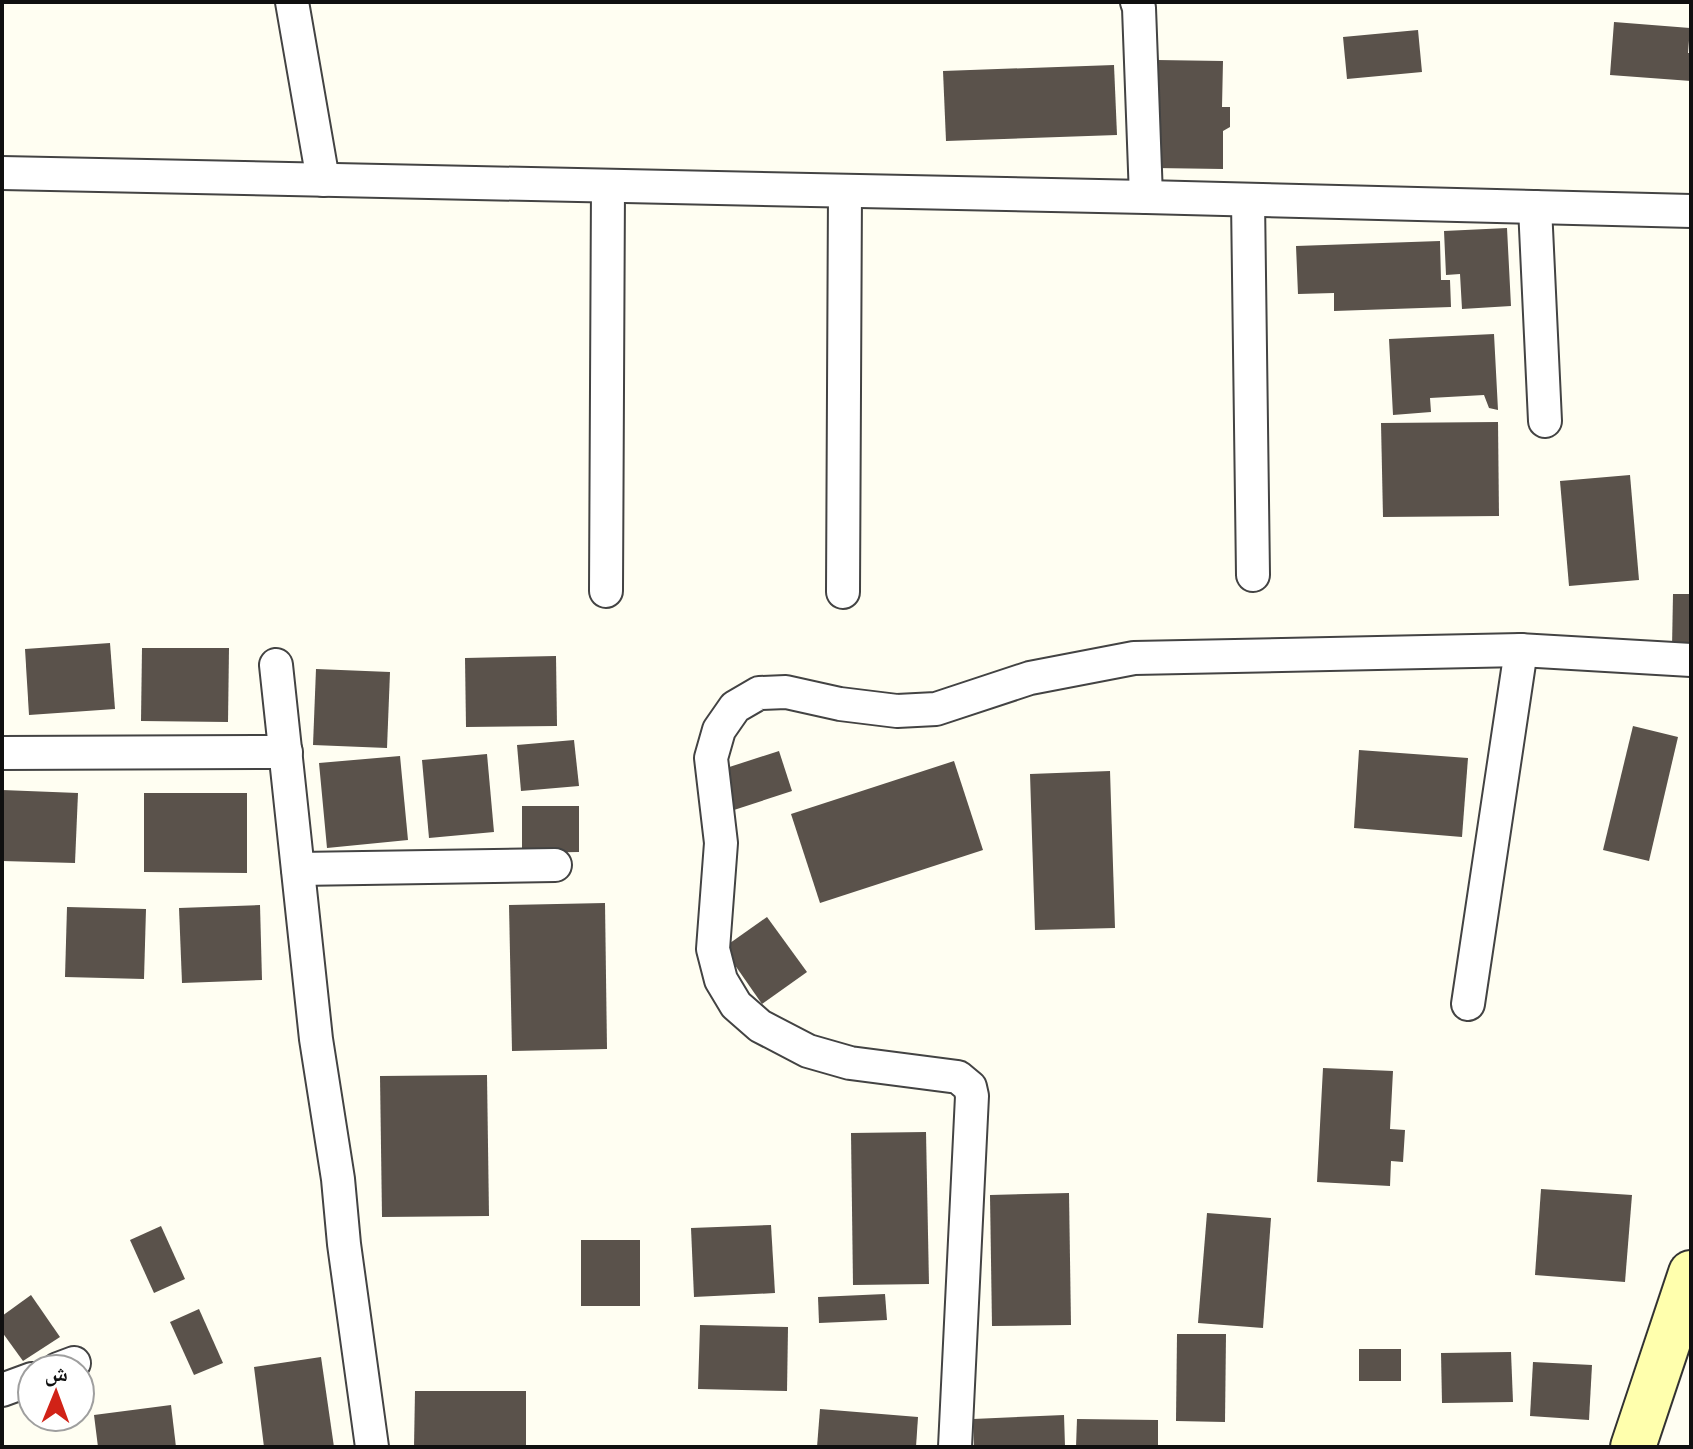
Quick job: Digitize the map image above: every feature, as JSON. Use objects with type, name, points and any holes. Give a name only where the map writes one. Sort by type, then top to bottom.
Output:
[{"type":"main road","points":[[1633,1447],[1691,1273]]},
{"type":"street","points":[[292,2],[323,180]]},
{"type":"street","points":[[1137,2],[1146,197]]},
{"type":"street","points":[[2,173],[1691,211]]},
{"type":"street","points":[[606,591],[608,186]]},
{"type":"street","points":[[843,592],[845,191]]},
{"type":"street","points":[[1248,200],[1253,575]]},
{"type":"street","points":[[1535,207],[1545,421]]},
{"type":"street","points":[[955,1447],[970,1087],[958,1077],[850,1063],[808,1051],[760,1026],[736,1005],[721,980],[713,949],[721,843],[711,758],[719,730],[735,707],[759,693],[786,692],[840,704],[897,711],[936,709],[1030,678],[1134,658],[1521,650],[1691,660]]},
{"type":"street","points":[[1468,1004],[1521,650]]},
{"type":"street","points":[[276,665],[316,1039],[338,1179],[372,1447]]},
{"type":"street","points":[[2,753],[286,752]]},
{"type":"street","points":[[298,869],[555,865]]},
{"type":"building","points":[[1614,22],[1690,28],[1688,53],[1691,53],[1691,81],[1610,75]]},
{"type":"building","points":[[1418,30],[1422,72],[1347,79],[1343,37]]},
{"type":"building","points":[[1157,60],[1223,61],[1222,107],[1230,107],[1230,127],[1223,131],[1223,169],[1155,168]]},
{"type":"building","points":[[1114,65],[1117,135],[946,141],[943,71]]},
{"type":"building","points":[[1507,228],[1511,306],[1462,309],[1460,274],[1446,275],[1444,231]]},
{"type":"building","points":[[1440,241],[1441,280],[1450,280],[1451,307],[1334,311],[1334,293],[1298,294],[1296,246]]},
{"type":"building","points":[[1494,334],[1498,410],[1489,408],[1484,395],[1430,398],[1431,412],[1393,415],[1389,339]]},
{"type":"building","points":[[1498,422],[1499,516],[1383,517],[1381,423]]},
{"type":"building","points":[[1630,475],[1639,580],[1569,586],[1560,481]]},
{"type":"building","points":[[1673,594],[1691,594],[1691,649],[1672,648]]},
{"type":"building","points":[[110,643],[115,709],[29,715],[25,649]]},
{"type":"building","points":[[142,648],[229,648],[228,722],[141,721]]},
{"type":"building","points":[[556,656],[557,726],[466,727],[465,658]]},
{"type":"building","points":[[316,669],[390,672],[387,748],[313,745]]},
{"type":"building","points":[[1633,726],[1678,737],[1649,861],[1603,850]]},
{"type":"building","points":[[574,740],[579,786],[521,791],[517,745]]},
{"type":"building","points":[[1359,750],[1468,758],[1462,837],[1354,828]]},
{"type":"building","points":[[779,751],[792,791],[734,810],[720,770]]},
{"type":"building","points":[[487,754],[494,832],[429,838],[422,760]]},
{"type":"building","points":[[400,756],[408,840],[327,848],[319,763]]},
{"type":"building","points":[[954,761],[983,850],[820,903],[791,814]]},
{"type":"building","points":[[1110,771],[1115,928],[1035,930],[1030,774]]},
{"type":"building","points":[[2,790],[78,793],[75,863],[2,861]]},
{"type":"building","points":[[144,793],[247,793],[247,873],[144,872]]},
{"type":"building","points":[[522,806],[579,806],[579,852],[522,853]]},
{"type":"building","points":[[605,903],[607,1049],[512,1051],[509,905]]},
{"type":"building","points":[[260,905],[262,980],[182,983],[179,908]]},
{"type":"building","points":[[67,907],[146,909],[144,979],[65,977]]},
{"type":"building","points":[[767,917],[807,972],[762,1004],[723,948]]},
{"type":"building","points":[[1323,1068],[1393,1071],[1390,1129],[1405,1130],[1403,1162],[1391,1161],[1390,1186],[1317,1182]]},
{"type":"building","points":[[487,1075],[489,1216],[382,1217],[380,1076]]},
{"type":"building","points":[[926,1132],[929,1284],[853,1285],[851,1133]]},
{"type":"building","points":[[1541,1189],[1632,1195],[1625,1282],[1535,1275]]},
{"type":"building","points":[[1069,1193],[1071,1325],[992,1326],[990,1195]]},
{"type":"building","points":[[1207,1213],[1271,1218],[1263,1328],[1198,1323]]},
{"type":"building","points":[[771,1225],[775,1293],[694,1297],[691,1228]]},
{"type":"building","points":[[161,1226],[185,1279],[154,1293],[130,1240]]},
{"type":"building","points":[[581,1240],[640,1240],[640,1306],[581,1306]]},
{"type":"building","points":[[885,1294],[887,1320],[819,1323],[818,1297]]},
{"type":"building","points":[[31,1295],[60,1337],[35,1353],[17,1353],[2,1332],[2,1316]]},
{"type":"building","points":[[199,1309],[223,1363],[194,1375],[170,1322]]},
{"type":"building","points":[[700,1325],[788,1327],[787,1391],[698,1389]]},
{"type":"building","points":[[1177,1334],[1226,1334],[1225,1422],[1176,1421]]},
{"type":"building","points":[[1359,1349],[1401,1349],[1401,1381],[1359,1381]]},
{"type":"building","points":[[1511,1352],[1513,1402],[1442,1403],[1441,1353]]},
{"type":"building","points":[[321,1357],[334,1447],[264,1447],[254,1367]]},
{"type":"building","points":[[1533,1362],[1592,1365],[1589,1420],[1530,1416]]},
{"type":"building","points":[[415,1391],[526,1391],[526,1447],[414,1447]]},
{"type":"building","points":[[171,1405],[176,1447],[98,1447],[96,1415]]},
{"type":"building","points":[[820,1409],[918,1417],[916,1447],[817,1447]]},
{"type":"building","points":[[1064,1415],[1065,1447],[974,1447],[973,1419]]},
{"type":"building","points":[[1077,1419],[1158,1420],[1158,1447],[1076,1447]]}]
